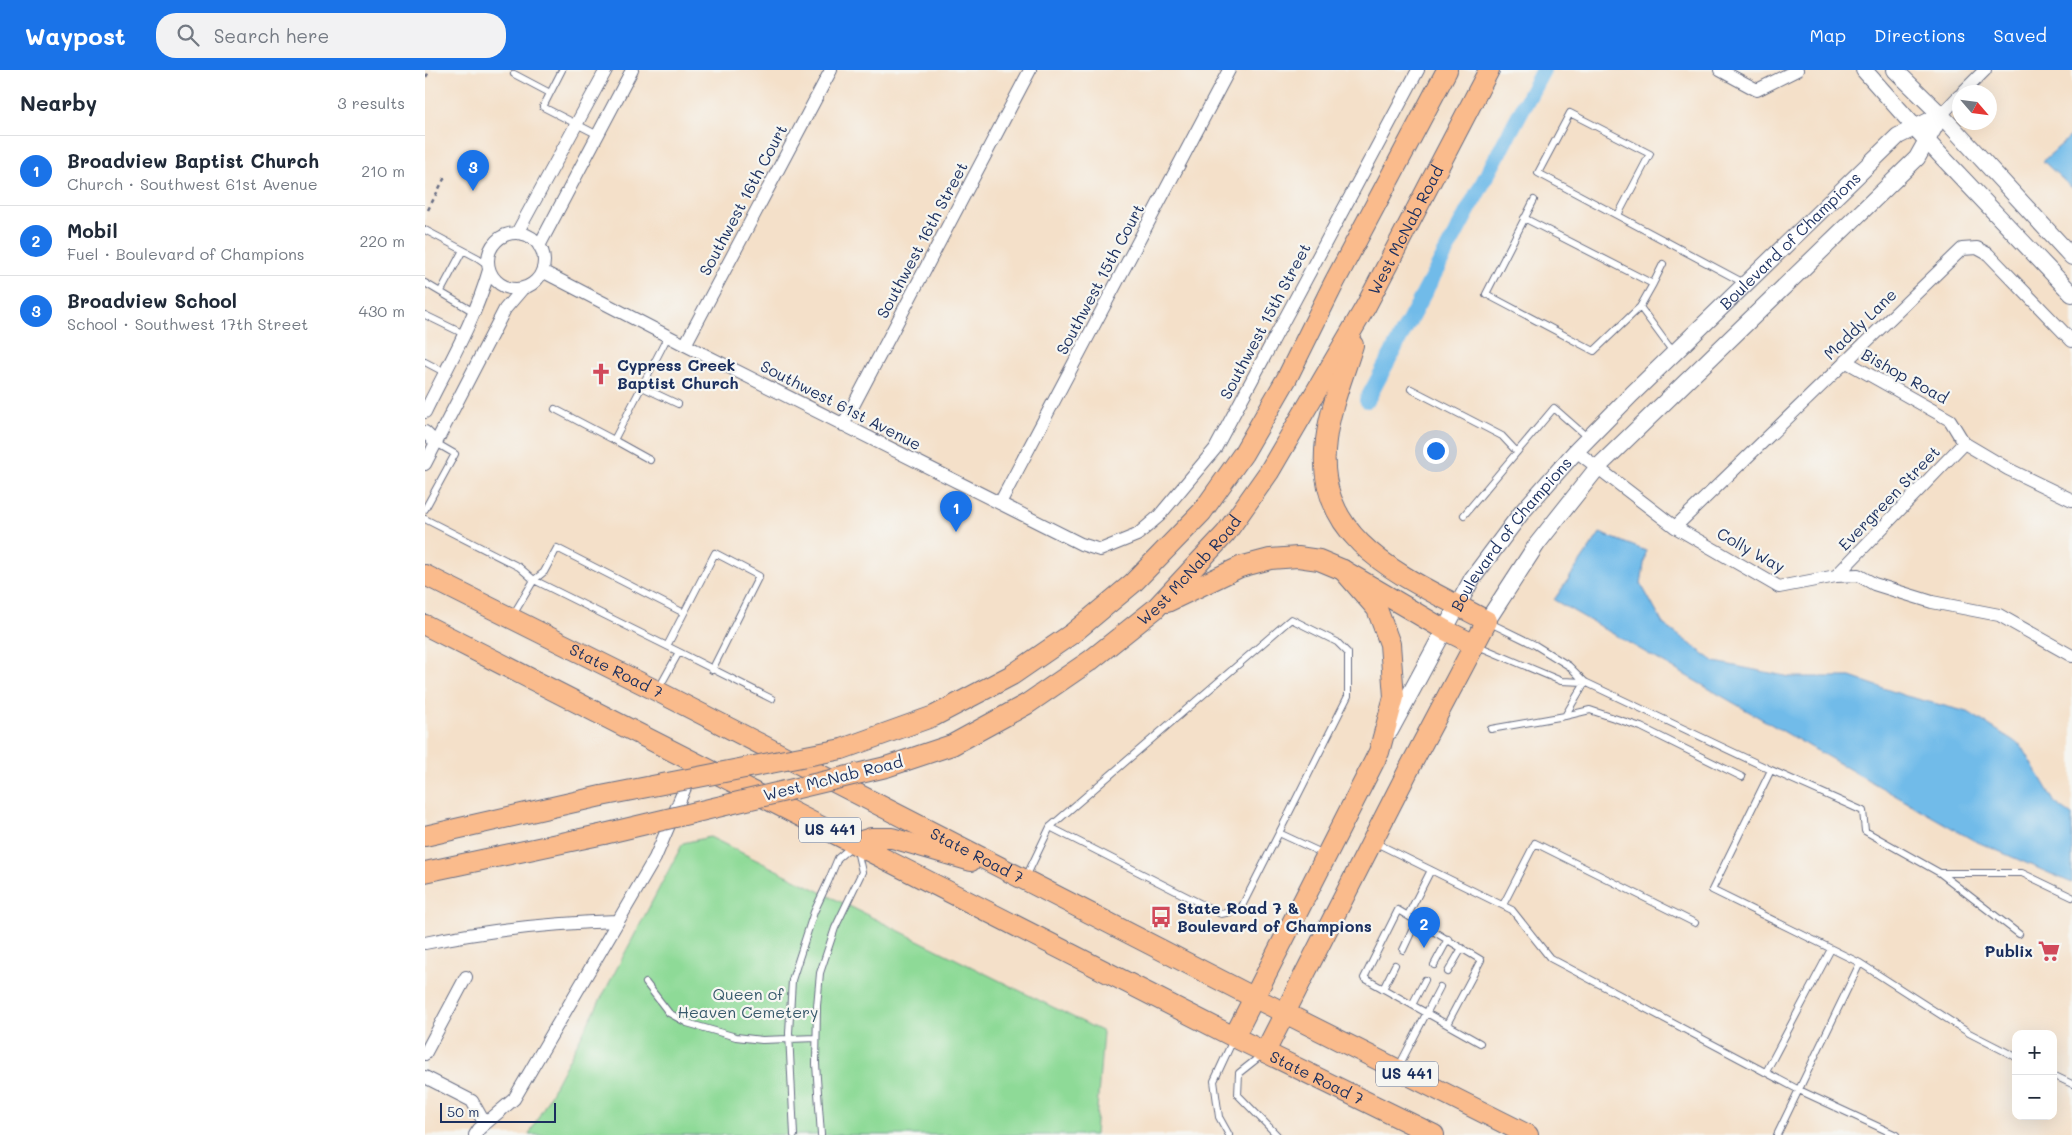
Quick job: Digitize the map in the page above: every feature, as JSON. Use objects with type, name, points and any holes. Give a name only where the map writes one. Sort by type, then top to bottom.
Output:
[{"type":"main road","name":"West McNab Road","points":[[425,836],[601,796],[843,749],[934,716],[1012,675],[1073,633],[1133,583],[1202,512],[1243,454],[1287,378],[1334,283],[1447,70]]},
{"type":"main road","name":"West McNab Road","points":[[425,872],[604,834],[886,767],[952,745],[1027,704],[1091,660],[1155,609],[1226,533],[1269,472],[1366,306],[1489,70]]},
{"type":"main road","points":[[1366,306],[1334,404],[1326,442],[1326,476],[1333,502],[1347,530],[1370,553],[1396,573],[1487,621]]},
{"type":"main road","points":[[1155,609],[1240,567],[1270,559],[1298,557],[1312,559],[1343,570],[1445,630],[1475,645]]},
{"type":"main road","points":[[1343,570],[1377,609],[1390,644],[1394,697],[1379,752]]},
{"type":"main road","name":"State Road 7","points":[[425,575],[657,691],[1255,998],[1528,1135]]},
{"type":"main road","name":"Boulevard of Champions","points":[[1265,1052],[1487,621]]},
{"type":"main road","name":"State Road 7","points":[[425,625],[434,636],[696,762],[1422,1132]]},
{"type":"main road","name":"Boulevard of Champions","points":[[1234,1037],[1379,752]]},
{"type":"main road","points":[[855,843],[871,838],[893,838],[1023,878]]},
{"type":"street","points":[[517,234],[606,70]]},
{"type":"street","points":[[539,246],[632,70]]},
{"type":"street","name":"Southwest 16th Court","points":[[685,345],[831,70]]},
{"type":"street","name":"Southwest 16th Street","points":[[843,425],[1030,70]]},
{"type":"street","name":"Southwest 15th Court","points":[[1000,503],[1229,70]]},
{"type":"street","name":"Southwest 15th Street","points":[[1100,550],[1137,535],[1159,516],[1215,449],[1418,70]]},
{"type":"street","points":[[1720,70],[1757,90],[1797,70]]},
{"type":"street","points":[[1864,70],[1927,141],[2072,294]]},
{"type":"street","points":[[1895,70],[1941,116],[2072,257]]},
{"type":"street","points":[[1970,85],[1985,70]]},
{"type":"street","points":[[1941,116],[1952,104]]},
{"type":"street","name":"Boulevard of Champions","points":[[1379,752],[1472,579],[1522,512],[1576,451],[1674,353],[1898,136],[1941,116]]},
{"type":"street","name":"Boulevard of Champions","points":[[1487,621],[1537,544],[1599,467],[1917,158],[1941,116]]},
{"type":"street","points":[[425,412],[483,294],[489,267],[489,255],[493,246],[499,239],[507,235],[526,235],[539,246],[544,263],[542,271],[535,282],[523,288],[505,309],[425,464]]},
{"type":"street","name":"Maddy Lane","points":[[1675,526],[1962,249],[1977,248],[1988,254],[2072,341]]},
{"type":"street","points":[[489,267],[499,283],[506,288],[523,288]]},
{"type":"street","name":"Southwest 61st Avenue","points":[[542,271],[1081,544],[1100,550]]},
{"type":"street","name":"Bishop Road","points":[[1845,361],[1950,420],[1965,443],[2008,469],[2072,500]]},
{"type":"street","points":[[425,432],[436,444]]},
{"type":"street","name":"Evergreen Street","points":[[1837,576],[1965,443]]},
{"type":"street","name":"Colly Way","points":[[1576,451],[1675,526],[1779,587],[1837,576],[1858,575],[1873,584],[1932,602],[1999,615],[2072,656]]},
{"type":"street","points":[[475,1135],[514,1099],[655,858],[696,762]]},
{"type":"street","points":[[425,943],[473,933],[582,922],[617,921]]},
{"type":"street","points":[[425,1054],[465,977]]},
{"type":"street","points":[[425,1077],[472,1101],[485,1124]]},
{"type":"lane","points":[[562,70],[543,107],[598,135]]},
{"type":"lane","points":[[514,74],[550,93]]},
{"type":"lane","points":[[1618,215],[1650,154],[1570,113],[1538,173],[1745,284]]},
{"type":"lane","points":[[1534,200],[1486,294],[1594,351],[1640,307],[1663,264]]},
{"type":"lane","points":[[1524,218],[1653,284]]},
{"type":"lane","points":[[425,230],[463,250],[489,267]]},
{"type":"lane","points":[[441,291],[463,250]]},
{"type":"lane","points":[[425,283],[474,312]]},
{"type":"lane","points":[[1640,307],[1674,353]]},
{"type":"lane","points":[[425,315],[464,334]]},
{"type":"lane","points":[[614,440],[668,336]]},
{"type":"lane","points":[[425,362],[444,372]]},
{"type":"lane","points":[[641,387],[678,404]]},
{"type":"lane","points":[[1411,389],[1502,436],[1517,452]]},
{"type":"lane","points":[[1464,515],[1554,408],[1589,438]]},
{"type":"lane","points":[[555,410],[650,460]]},
{"type":"lane","points":[[425,510],[455,454],[436,444]]},
{"type":"lane","points":[[425,519],[519,567],[534,580],[772,700]]},
{"type":"lane","points":[[511,619],[534,580],[544,572],[557,548],[684,613]]},
{"type":"lane","points":[[667,646],[715,553],[759,576],[712,670]]},
{"type":"lane","points":[[1023,878],[1050,827],[1291,619],[1337,642],[1348,653],[1348,696],[1240,910],[1221,914],[1050,827]]},
{"type":"lane","points":[[1487,621],[1535,645],[1569,666],[1585,682],[1771,770],[1863,811],[1865,831],[1940,873],[2019,934]]},
{"type":"lane","points":[[1475,645],[1561,682],[1585,682]]},
{"type":"lane","points":[[657,691],[679,652]]},
{"type":"lane","points":[[1565,716],[1585,682]]},
{"type":"lane","points":[[1491,729],[1590,710],[1633,724],[1742,778]]},
{"type":"lane","points":[[1771,770],[1712,890],[1860,963],[1969,1033],[2012,1055]]},
{"type":"lane","points":[[1279,832],[1328,855]]},
{"type":"lane","points":[[1372,841],[1512,910],[1550,958],[1799,1090],[1896,1135]]},
{"type":"lane","points":[[795,1135],[789,1039],[792,980],[814,912],[838,858],[855,843],[863,872],[835,928],[820,973],[817,1006],[816,1064],[821,1135]]},
{"type":"lane","points":[[1503,905],[1535,843],[1695,923]]},
{"type":"lane","points":[[1408,915],[1431,870]]},
{"type":"lane","points":[[1940,873],[2022,873],[2072,897]]},
{"type":"lane","points":[[1447,1024],[1481,960],[1399,910],[1364,978],[1480,1043]]},
{"type":"lane","points":[[1403,950],[1417,920]]},
{"type":"lane","points":[[1434,965],[1447,939]]},
{"type":"lane","points":[[1448,972],[1462,948]]},
{"type":"lane","points":[[1766,1072],[1831,949]]},
{"type":"lane","points":[[1777,1135],[1860,963]]},
{"type":"lane","points":[[1383,989],[1395,965]]},
{"type":"lane","points":[[1412,1005],[1425,980]]},
{"type":"lane","points":[[646,983],[669,1013],[687,1023],[736,1037],[763,1040],[816,1038]]},
{"type":"lane","points":[[1397,1069],[1440,987]]},
{"type":"lane","points":[[1229,1135],[1219,1117],[1214,1081],[1234,1037]]},
{"type":"lane","points":[[1265,1052],[1239,1073],[1238,1095],[1277,1135]]},
{"type":"lane","points":[[2057,1077],[2072,1084]]},
{"type":"path","points":[[425,77],[429,70]]},
{"type":"path","points":[[428,210],[446,175]]},
{"type":"green space","name":"Queen of Heaven Cemetery","points":[[710,837],[1103,1032],[1095,1135],[529,1135],[683,843]]},
{"type":"water","points":[[2072,135],[2072,188],[2043,161]]},
{"type":"water","points":[[1600,533],[1646,551],[1641,584],[1663,624],[1715,662],[1790,677],[1851,677],[1906,696],[1968,712],[2022,746],[2055,803],[2072,815],[2072,883],[1973,840],[1554,600]]},
{"type":"waterway","points":[[1367,400],[1543,70]]},
{"type":"place","name":"Broadview School","points":[[473,191]]},
{"type":"place","name":"Cypress Creek Baptist Church","points":[[601,374]]},
{"type":"place","name":"Broadview Baptist Church","points":[[956,532]]},
{"type":"place","name":"State Road 7 & Boulevard of Champions","points":[[1161,917]]},
{"type":"place","name":"Mobil","points":[[1424,948]]},
{"type":"place","name":"Publix","points":[[2049,951]]}]
